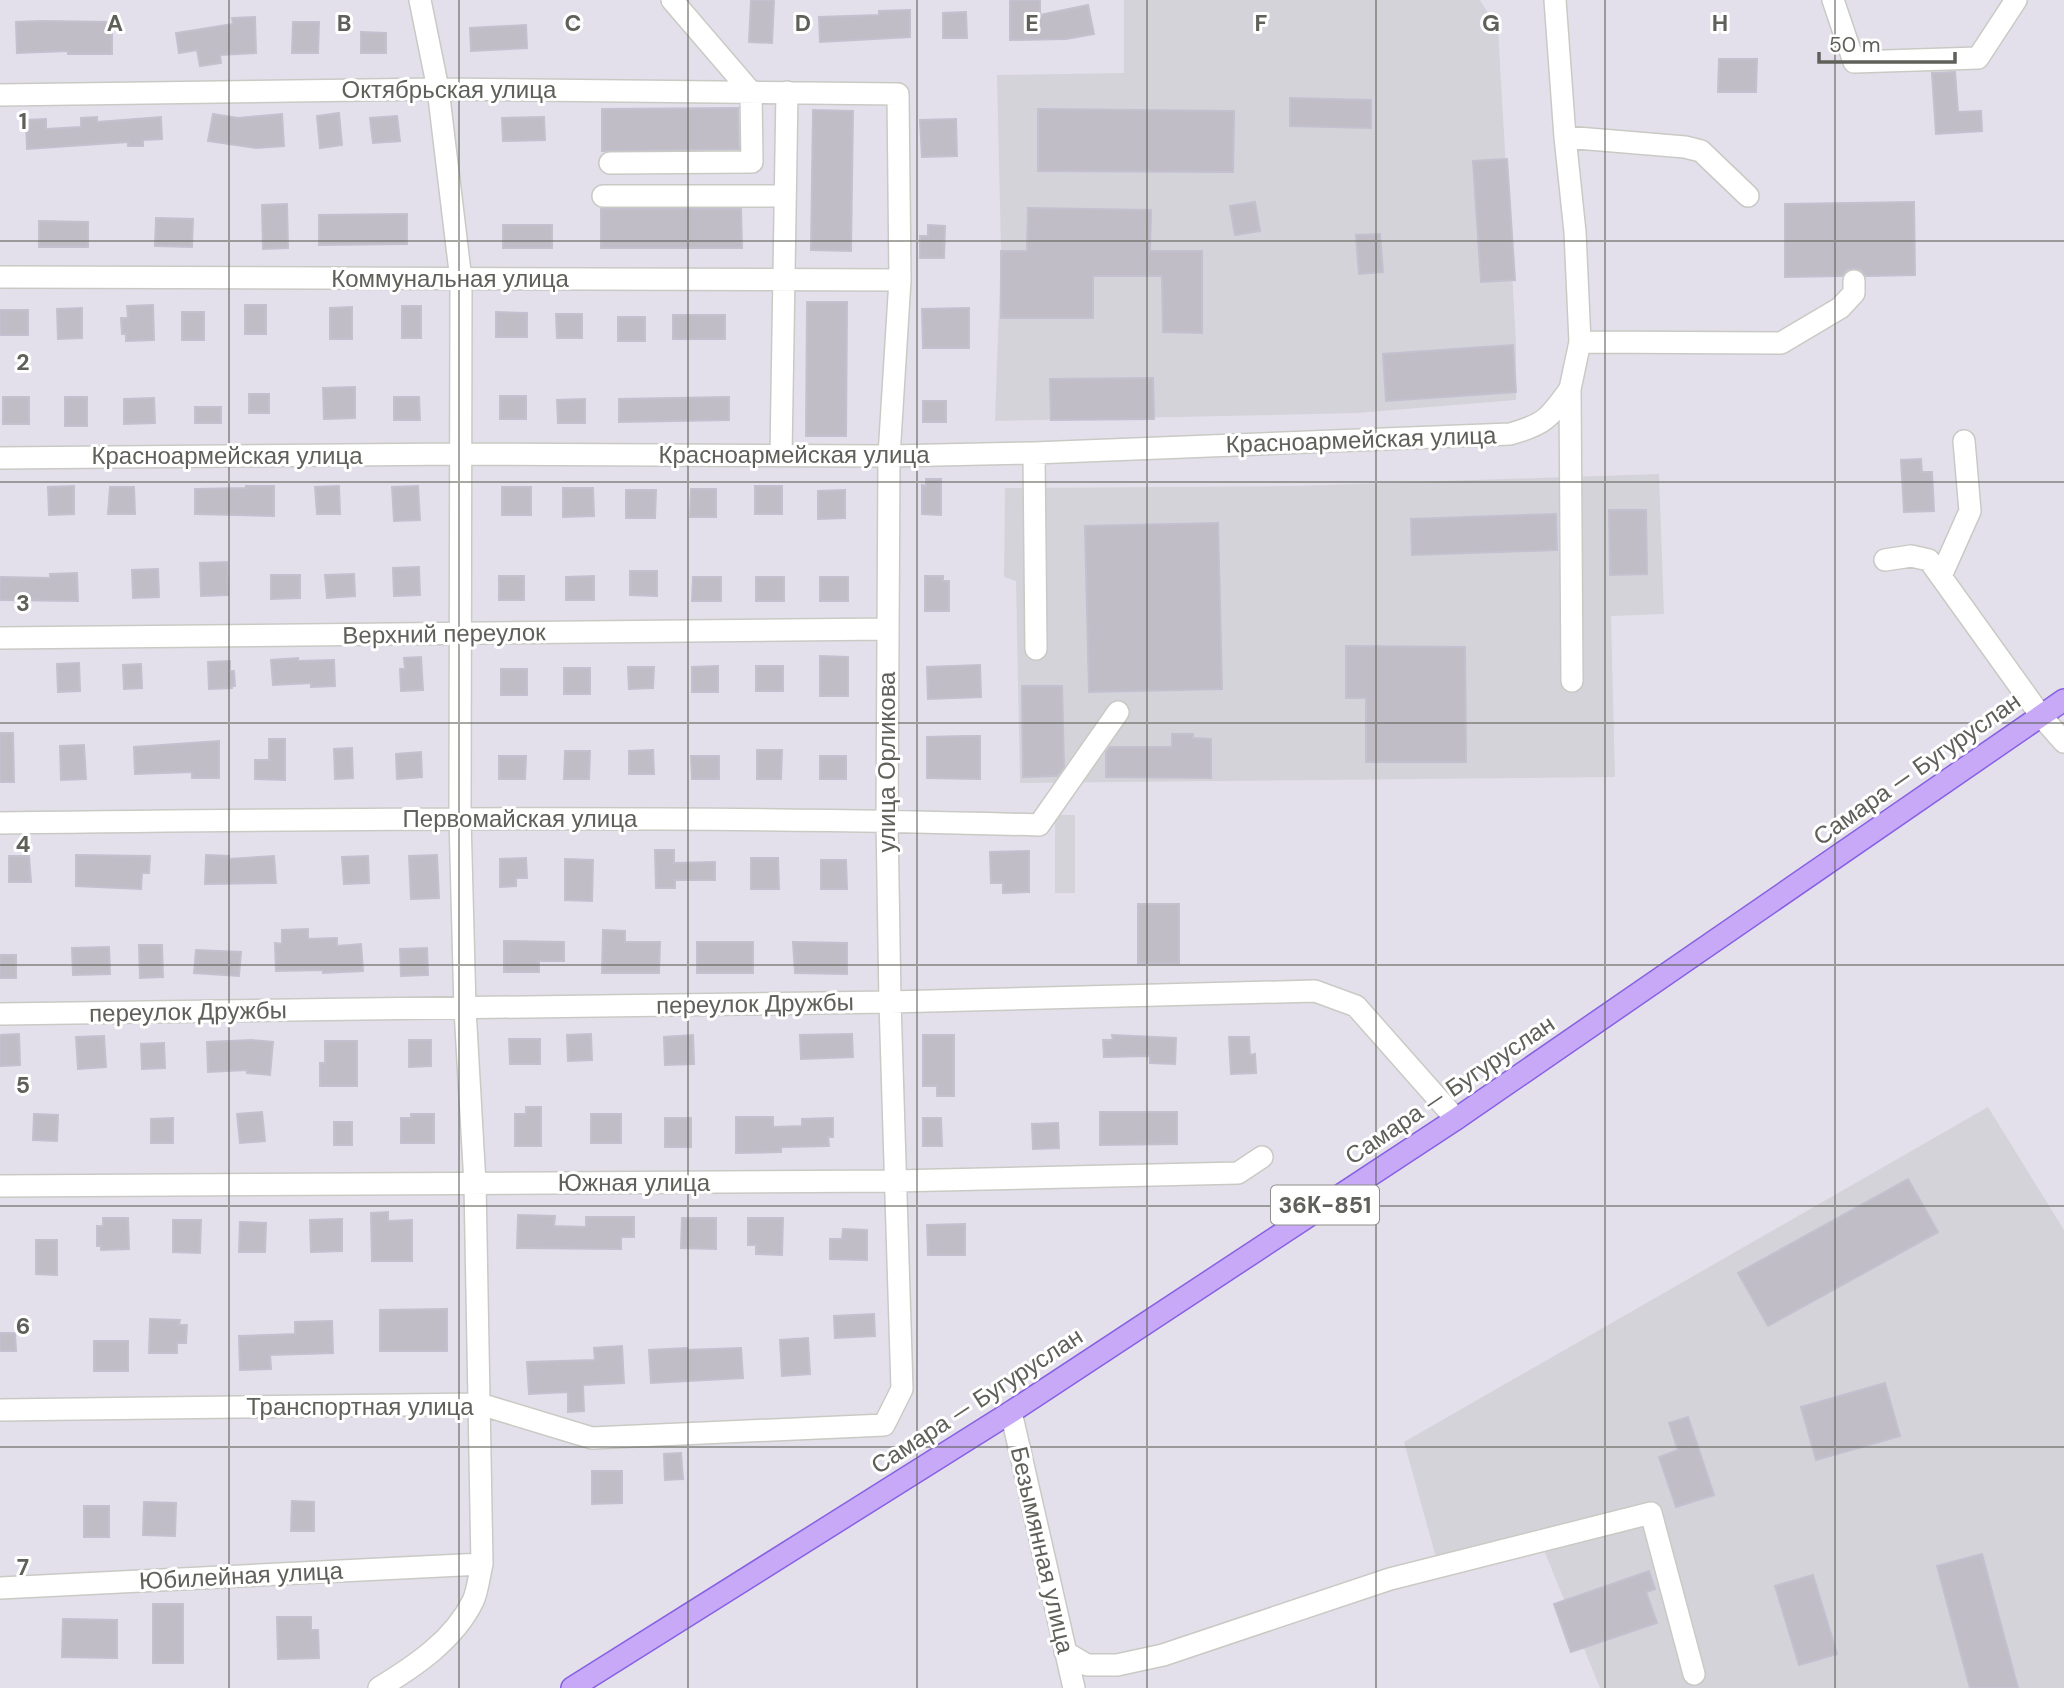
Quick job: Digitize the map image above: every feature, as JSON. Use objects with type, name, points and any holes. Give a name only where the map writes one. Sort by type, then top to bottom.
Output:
[{"type":"main road","name":"Самара — Бугуруслан","points":[[572,1688],[1011,1412],[1456,1119],[2064,700]]},
{"type":"street","points":[[379,1688],[406,1672],[453,1632],[473,1600],[482,1564],[475,1184],[465,1009],[460,818],[461,280],[438,89],[420,0]]},
{"type":"street","points":[[610,163],[751,162],[751,92],[672,0]]},
{"type":"street","points":[[1555,0],[1565,137],[1576,232],[1580,342],[1570,389],[1572,681]]},
{"type":"street","points":[[1833,0],[1854,62],[1979,58],[2016,0]]},
{"type":"street","name":"Октябрьская улица","points":[[0,95],[438,89],[898,94]]},
{"type":"street","points":[[781,455],[787,92]]},
{"type":"street","name":"улица Орликова","points":[[884,1425],[902,1389],[887,821],[890,456],[900,280],[898,94]]},
{"type":"street","points":[[1565,137],[1685,147],[1701,151],[1748,196]]},
{"type":"street","points":[[603,197],[785,197]]},
{"type":"street","name":"Коммунальная улица","points":[[0,277],[900,280]]},
{"type":"street","points":[[1580,342],[1781,343],[1840,309],[1854,293],[1854,281]]},
{"type":"street","name":"Красноармейская улица","points":[[0,458],[459,454],[890,456],[1034,453],[1510,434],[1536,427],[1549,417],[1570,389]]},
{"type":"street","points":[[1941,576],[1970,511],[1964,441]]},
{"type":"street","points":[[1034,453],[1036,649]]},
{"type":"street","points":[[1885,560],[1910,556],[1929,560],[2041,716],[2064,742]]},
{"type":"street","name":"Верхний переулок","points":[[0,638],[888,629]]},
{"type":"street","name":"Первомайская улица","points":[[0,822],[460,818],[887,821],[1040,825],[1118,712]]},
{"type":"street","name":"переулок Дружбы","points":[[0,1014],[890,1002],[1315,991],[1356,1006],[1456,1119]]},
{"type":"street","name":"Южная улица","points":[[0,1186],[895,1181],[1238,1173],[1262,1157]]},
{"type":"street","name":"Транспортная улица","points":[[0,1410],[480,1404],[592,1438],[884,1425]]},
{"type":"street","name":"Безымянная улица","points":[[1011,1412],[1074,1688]]},
{"type":"street","points":[[1065,1652],[1087,1665],[1117,1665],[1163,1655],[1390,1580],[1651,1513],[1694,1674]]},
{"type":"street","name":"Юбилейная улица","points":[[0,1588],[482,1564]]},
{"type":"shaded area","points":[[1124,0],[1480,0],[1498,29],[1516,342],[1516,400],[1357,413],[995,421],[1001,250],[997,75],[1124,73]]},
{"type":"shaded area","points":[[1659,474],[1664,614],[1611,616],[1615,777],[1020,783],[1016,581],[1004,577],[1005,488],[1293,486]]},
{"type":"shaded area","points":[[1055,815],[1075,815],[1075,893],[1055,893]]},
{"type":"shaded area","points":[[1988,1107],[2064,1230],[2064,1688],[1600,1688],[1537,1533],[1437,1561],[1404,1442]]},
{"type":"building","points":[[751,0],[774,0],[772,43],[749,42]]},
{"type":"building","points":[[1010,0],[1040,0],[1040,15],[1088,5],[1094,34],[1066,39],[1010,40]]},
{"type":"building","points":[[910,10],[910,37],[820,42],[819,17],[879,15],[879,11]]},
{"type":"building","points":[[966,12],[967,38],[943,38],[943,13]]},
{"type":"building","points":[[255,17],[256,53],[220,55],[221,63],[200,66],[197,50],[179,53],[176,33],[233,24],[232,18]]},
{"type":"building","points":[[16,22],[112,22],[112,54],[68,54],[68,51],[17,53]]},
{"type":"building","points":[[293,22],[319,22],[318,53],[292,53]]},
{"type":"building","points":[[526,25],[527,48],[471,51],[470,28]]},
{"type":"building","points":[[361,32],[386,33],[386,53],[361,53]]},
{"type":"building","points":[[1719,59],[1757,59],[1756,92],[1718,92]]},
{"type":"building","points":[[1955,72],[1958,112],[1981,111],[1982,131],[1936,134],[1932,73]]},
{"type":"building","points":[[1290,98],[1371,100],[1371,128],[1290,126]]},
{"type":"building","points":[[738,108],[739,149],[602,151],[602,109]]},
{"type":"building","points":[[1038,109],[1234,111],[1233,172],[1038,171]]},
{"type":"building","points":[[813,110],[853,111],[851,251],[811,250]]},
{"type":"building","points":[[339,113],[342,145],[320,148],[317,116]]},
{"type":"building","points":[[213,114],[238,118],[282,114],[284,146],[256,148],[208,141]]},
{"type":"building","points":[[397,116],[400,141],[373,143],[370,118]]},
{"type":"building","points":[[97,117],[97,122],[161,117],[162,139],[143,140],[143,146],[128,146],[128,142],[27,149],[26,120],[46,119],[46,129],[81,127],[81,118]]},
{"type":"building","points":[[544,117],[545,140],[503,141],[502,118]]},
{"type":"building","points":[[956,119],[957,156],[922,157],[920,120]]},
{"type":"building","points":[[1507,159],[1515,280],[1481,282],[1473,161]]},
{"type":"building","points":[[1255,202],[1260,231],[1235,235],[1230,206]]},
{"type":"building","points":[[1914,202],[1915,275],[1866,276],[1861,270],[1853,268],[1842,276],[1785,277],[1785,204]]},
{"type":"building","points":[[287,204],[288,248],[263,249],[262,205]]},
{"type":"building","points":[[1028,208],[1151,210],[1150,251],[1202,251],[1202,333],[1163,332],[1162,276],[1093,276],[1093,318],[1001,318],[1001,251],[1027,251]]},
{"type":"building","points":[[601,209],[741,209],[742,248],[601,248]]},
{"type":"building","points":[[407,214],[407,244],[319,245],[319,215]]},
{"type":"building","points":[[156,218],[193,219],[192,247],[155,246]]},
{"type":"building","points":[[39,221],[88,222],[88,247],[39,247]]},
{"type":"building","points":[[503,225],[552,225],[552,248],[503,248]]},
{"type":"building","points":[[928,225],[945,226],[944,258],[920,258],[920,236],[928,236]]},
{"type":"building","points":[[1380,234],[1383,272],[1359,274],[1356,235]]},
{"type":"building","points":[[807,302],[847,302],[846,436],[806,436]]},
{"type":"building","points":[[153,305],[154,340],[126,341],[126,334],[122,334],[121,318],[128,318],[127,306]]},
{"type":"building","points":[[245,305],[266,305],[266,334],[245,334]]},
{"type":"building","points":[[402,306],[421,306],[421,338],[402,338]]},
{"type":"building","points":[[352,307],[352,339],[330,339],[330,308]]},
{"type":"building","points":[[82,308],[82,338],[58,339],[57,309]]},
{"type":"building","points":[[969,308],[969,348],[923,348],[922,309]]},
{"type":"building","points":[[0,310],[28,310],[28,335],[0,335]]},
{"type":"building","points":[[182,312],[204,312],[204,340],[182,340]]},
{"type":"building","points":[[496,312],[527,313],[527,337],[496,337]]},
{"type":"building","points":[[556,314],[582,314],[582,338],[557,338]]},
{"type":"building","points":[[673,315],[725,315],[725,339],[673,339]]},
{"type":"building","points":[[618,317],[645,317],[645,341],[618,341]]},
{"type":"building","points":[[1513,345],[1516,392],[1386,401],[1383,354]]},
{"type":"building","points":[[1153,378],[1154,419],[1051,420],[1050,379]]},
{"type":"building","points":[[355,387],[355,418],[324,419],[323,388]]},
{"type":"building","points":[[249,394],[269,394],[269,413],[249,413]]},
{"type":"building","points":[[500,396],[526,396],[526,419],[500,419]]},
{"type":"building","points":[[3,397],[29,397],[29,424],[3,424]]},
{"type":"building","points":[[65,397],[87,397],[87,426],[65,426]]},
{"type":"building","points":[[394,397],[419,397],[420,420],[394,420]]},
{"type":"building","points":[[729,397],[729,420],[619,422],[619,399]]},
{"type":"building","points":[[154,398],[155,423],[124,424],[124,399]]},
{"type":"building","points":[[585,399],[585,423],[558,423],[557,400]]},
{"type":"building","points":[[923,401],[946,401],[946,422],[923,422]]},
{"type":"building","points":[[195,407],[221,407],[221,423],[195,423]]},
{"type":"building","points":[[1921,459],[1922,472],[1932,472],[1934,511],[1904,512],[1901,460]]},
{"type":"building","points":[[926,479],[941,479],[941,515],[922,514],[922,485],[926,486]]},
{"type":"building","points":[[74,486],[74,514],[49,515],[48,487]]},
{"type":"building","points":[[274,486],[274,516],[195,514],[195,489]]},
{"type":"building","points":[[339,486],[340,514],[317,514],[315,487]]},
{"type":"building","points":[[418,486],[420,520],[394,521],[392,487]]},
{"type":"building","points":[[755,486],[782,486],[782,514],[755,514]]},
{"type":"building","points":[[110,487],[134,487],[135,514],[108,514]]},
{"type":"building","points":[[502,487],[531,487],[531,515],[502,515]]},
{"type":"building","points":[[563,488],[593,488],[594,516],[563,517]]},
{"type":"building","points":[[691,489],[716,489],[716,517],[690,517]]},
{"type":"building","points":[[626,490],[656,490],[655,518],[626,518]]},
{"type":"building","points":[[845,490],[845,518],[818,519],[818,491]]},
{"type":"building","points":[[1609,510],[1646,510],[1647,574],[1610,575]]},
{"type":"building","points":[[1556,514],[1557,550],[1412,555],[1411,519]]},
{"type":"building","points":[[1218,523],[1222,689],[1089,692],[1085,526]]},
{"type":"building","points":[[227,562],[228,595],[201,596],[200,563]]},
{"type":"building","points":[[419,567],[420,595],[394,596],[393,568]]},
{"type":"building","points":[[158,569],[159,597],[133,598],[132,570]]},
{"type":"building","points":[[630,571],[657,571],[657,596],[630,595]]},
{"type":"building","points":[[77,573],[78,601],[0,600],[0,577],[50,578],[50,574]]},
{"type":"building","points":[[354,574],[355,596],[327,598],[325,575]]},
{"type":"building","points":[[271,575],[300,575],[300,598],[271,599]]},
{"type":"building","points":[[499,576],[524,576],[524,600],[499,600]]},
{"type":"building","points":[[594,576],[594,600],[566,600],[566,577]]},
{"type":"building","points":[[925,576],[943,576],[943,581],[949,581],[949,611],[925,611]]},
{"type":"building","points":[[693,577],[721,577],[721,601],[692,601]]},
{"type":"building","points":[[756,577],[784,577],[784,601],[756,601]]},
{"type":"building","points":[[820,577],[848,577],[848,601],[820,601]]},
{"type":"building","points":[[1346,646],[1465,647],[1466,762],[1366,762],[1366,698],[1346,698]]},
{"type":"building","points":[[820,656],[848,657],[848,696],[820,696]]},
{"type":"building","points":[[421,657],[423,690],[401,691],[400,669],[405,669],[404,658]]},
{"type":"building","points":[[298,658],[298,661],[334,660],[335,686],[311,687],[311,683],[273,685],[271,660]]},
{"type":"building","points":[[230,661],[235,686],[209,689],[208,662]]},
{"type":"building","points":[[79,663],[80,691],[58,692],[57,664]]},
{"type":"building","points":[[141,664],[142,688],[124,689],[123,665]]},
{"type":"building","points":[[980,665],[981,697],[928,699],[927,667]]},
{"type":"building","points":[[718,666],[718,692],[692,692],[692,667]]},
{"type":"building","points":[[756,666],[783,666],[783,691],[756,691]]},
{"type":"building","points":[[628,667],[654,667],[653,688],[629,689]]},
{"type":"building","points":[[564,668],[590,668],[590,694],[564,694]]},
{"type":"building","points":[[501,669],[527,669],[527,695],[501,695]]},
{"type":"building","points":[[1022,686],[1062,686],[1064,767],[1057,776],[1023,777]]},
{"type":"building","points":[[0,733],[13,733],[14,782],[0,782]]},
{"type":"building","points":[[1172,734],[1193,734],[1193,738],[1211,739],[1211,778],[1106,777],[1106,752],[1110,747],[1172,747]]},
{"type":"building","points":[[980,736],[980,779],[927,778],[927,737]]},
{"type":"building","points":[[269,739],[285,739],[285,780],[255,779],[255,760],[269,760]]},
{"type":"building","points":[[219,741],[219,778],[192,778],[192,772],[135,774],[134,747]]},
{"type":"building","points":[[84,745],[86,779],[61,780],[60,746]]},
{"type":"building","points":[[352,748],[353,778],[335,779],[334,749]]},
{"type":"building","points":[[653,750],[654,774],[629,774],[629,751]]},
{"type":"building","points":[[757,750],[782,750],[781,779],[757,779]]},
{"type":"building","points":[[565,751],[590,751],[589,779],[564,779]]},
{"type":"building","points":[[421,752],[422,777],[397,779],[396,754]]},
{"type":"building","points":[[499,756],[526,756],[525,779],[499,779]]},
{"type":"building","points":[[691,756],[719,756],[719,779],[692,779]]},
{"type":"building","points":[[820,756],[846,756],[846,779],[820,779]]},
{"type":"building","points":[[655,850],[674,850],[674,863],[715,862],[715,880],[675,880],[675,888],[656,888]]},
{"type":"building","points":[[1029,851],[1029,892],[1003,893],[1003,883],[991,883],[990,852]]},
{"type":"building","points":[[76,855],[150,856],[149,873],[142,873],[141,889],[76,886]]},
{"type":"building","points":[[206,855],[229,856],[229,859],[274,856],[276,883],[205,884]]},
{"type":"building","points":[[437,855],[439,898],[411,899],[409,856]]},
{"type":"building","points":[[9,856],[29,856],[31,882],[9,882]]},
{"type":"building","points":[[368,856],[369,883],[344,884],[342,857]]},
{"type":"building","points":[[526,858],[527,878],[516,878],[516,886],[500,887],[500,859]]},
{"type":"building","points":[[751,858],[778,858],[779,889],[751,889]]},
{"type":"building","points":[[565,859],[593,860],[592,901],[565,900]]},
{"type":"building","points":[[821,860],[846,860],[847,889],[821,889]]},
{"type":"building","points":[[1138,904],[1179,904],[1179,963],[1138,963]]},
{"type":"building","points":[[308,929],[308,939],[337,938],[337,946],[361,944],[363,971],[276,971],[275,943],[282,944],[282,930]]},
{"type":"building","points":[[603,930],[625,931],[625,942],[660,942],[659,973],[602,973]]},
{"type":"building","points":[[504,941],[564,942],[564,961],[539,961],[539,972],[504,972]]},
{"type":"building","points":[[697,942],[753,942],[753,973],[697,973]]},
{"type":"building","points":[[793,942],[847,943],[847,974],[795,973]]},
{"type":"building","points":[[139,945],[162,945],[163,977],[140,978]]},
{"type":"building","points":[[109,947],[110,974],[73,975],[72,948]]},
{"type":"building","points":[[427,948],[428,975],[401,976],[400,949]]},
{"type":"building","points":[[196,950],[241,952],[239,976],[194,973]]},
{"type":"building","points":[[0,955],[16,955],[16,978],[0,978]]},
{"type":"building","points":[[19,1034],[20,1065],[0,1066],[0,1035]]},
{"type":"building","points":[[591,1034],[592,1060],[568,1061],[567,1035]]},
{"type":"building","points":[[852,1034],[853,1057],[801,1059],[800,1035]]},
{"type":"building","points":[[693,1035],[694,1064],[665,1065],[664,1037]]},
{"type":"building","points":[[923,1035],[954,1035],[954,1096],[937,1096],[937,1086],[923,1086]]},
{"type":"building","points":[[1112,1035],[1176,1038],[1175,1064],[1150,1063],[1150,1056],[1104,1057],[1103,1040],[1113,1040]]},
{"type":"building","points":[[104,1036],[106,1067],[78,1069],[76,1037]]},
{"type":"building","points":[[1229,1037],[1249,1037],[1250,1055],[1255,1054],[1256,1073],[1231,1074]]},
{"type":"building","points":[[509,1039],[540,1039],[540,1064],[510,1064]]},
{"type":"building","points":[[409,1040],[431,1040],[431,1066],[409,1067]]},
{"type":"building","points":[[325,1041],[357,1041],[357,1086],[320,1086],[320,1063],[325,1063]]},
{"type":"building","points":[[207,1042],[273,1042],[270,1075],[247,1073],[247,1070],[208,1072]]},
{"type":"building","points":[[164,1043],[165,1068],[142,1069],[141,1044]]},
{"type":"building","points":[[526,1107],[541,1107],[541,1146],[515,1146],[515,1114],[526,1114]]},
{"type":"building","points":[[262,1112],[265,1141],[240,1143],[237,1114]]},
{"type":"building","points":[[1100,1112],[1177,1112],[1177,1144],[1100,1145]]},
{"type":"building","points":[[34,1114],[58,1115],[57,1141],[33,1140]]},
{"type":"building","points":[[411,1114],[434,1114],[434,1143],[401,1143],[401,1118],[411,1118]]},
{"type":"building","points":[[591,1114],[621,1114],[621,1143],[591,1143]]},
{"type":"building","points":[[736,1117],[773,1117],[773,1127],[802,1126],[802,1119],[833,1118],[833,1137],[828,1137],[829,1146],[781,1147],[781,1152],[736,1153]]},
{"type":"building","points":[[173,1118],[173,1143],[151,1143],[151,1119]]},
{"type":"building","points":[[665,1118],[691,1118],[691,1147],[665,1147]]},
{"type":"building","points":[[923,1118],[941,1118],[942,1146],[923,1146]]},
{"type":"building","points":[[334,1122],[352,1122],[352,1145],[334,1145]]},
{"type":"building","points":[[1058,1123],[1059,1148],[1033,1149],[1032,1124]]},
{"type":"building","points":[[1908,1179],[1938,1232],[1768,1326],[1738,1273]]},
{"type":"building","points":[[388,1212],[388,1221],[412,1220],[412,1261],[372,1261],[371,1213]]},
{"type":"building","points":[[518,1215],[555,1216],[554,1226],[586,1227],[586,1217],[634,1217],[634,1237],[621,1237],[621,1249],[517,1248]]},
{"type":"building","points":[[103,1218],[128,1218],[129,1249],[101,1250],[101,1246],[97,1246],[97,1226],[103,1226]]},
{"type":"building","points":[[682,1218],[716,1218],[716,1249],[681,1248]]},
{"type":"building","points":[[748,1218],[783,1218],[782,1255],[756,1254],[756,1245],[748,1245]]},
{"type":"building","points":[[342,1219],[342,1251],[311,1252],[310,1220]]},
{"type":"building","points":[[173,1220],[201,1220],[200,1253],[173,1252]]},
{"type":"building","points":[[240,1222],[266,1223],[265,1252],[239,1252]]},
{"type":"building","points":[[965,1224],[965,1255],[928,1255],[927,1225]]},
{"type":"building","points":[[843,1229],[867,1230],[867,1260],[830,1259],[830,1239],[842,1239]]},
{"type":"building","points":[[36,1240],[57,1240],[57,1275],[36,1274]]},
{"type":"building","points":[[447,1309],[447,1351],[380,1351],[380,1310]]},
{"type":"building","points":[[874,1314],[875,1336],[835,1338],[834,1316]]},
{"type":"building","points":[[150,1319],[180,1320],[179,1325],[187,1325],[186,1343],[177,1343],[177,1353],[149,1353]]},
{"type":"building","points":[[332,1321],[333,1353],[270,1355],[271,1369],[240,1370],[239,1336],[295,1334],[295,1322]]},
{"type":"building","points":[[0,1333],[15,1333],[16,1351],[0,1351]]},
{"type":"building","points":[[808,1338],[810,1374],[782,1376],[780,1340]]},
{"type":"building","points":[[94,1341],[128,1341],[128,1371],[94,1371]]},
{"type":"building","points":[[622,1346],[624,1383],[583,1385],[584,1411],[568,1412],[568,1392],[529,1394],[527,1362],[595,1360],[594,1348]]},
{"type":"building","points":[[741,1348],[743,1378],[651,1383],[649,1350]]},
{"type":"building","points":[[1885,1383],[1900,1436],[1816,1460],[1801,1407]]},
{"type":"building","points":[[1688,1417],[1714,1495],[1676,1507],[1659,1457],[1678,1450],[1669,1423]]},
{"type":"building","points":[[681,1453],[683,1479],[665,1480],[664,1454]]},
{"type":"building","points":[[592,1471],[622,1471],[622,1503],[592,1504]]},
{"type":"building","points":[[292,1501],[314,1502],[314,1531],[291,1531]]},
{"type":"building","points":[[144,1502],[176,1503],[175,1536],[143,1535]]},
{"type":"building","points":[[84,1506],[109,1506],[109,1537],[84,1537]]},
{"type":"building","points":[[1982,1554],[2018,1688],[1970,1688],[1937,1566]]},
{"type":"building","points":[[1649,1571],[1655,1589],[1646,1592],[1657,1623],[1571,1652],[1554,1604]]},
{"type":"building","points":[[1813,1575],[1837,1654],[1799,1665],[1775,1586]]},
{"type":"building","points":[[153,1604],[183,1604],[183,1663],[153,1663]]},
{"type":"building","points":[[277,1617],[311,1617],[311,1630],[318,1630],[319,1658],[278,1659]]},
{"type":"building","points":[[63,1619],[117,1620],[117,1658],[62,1657]]}]
